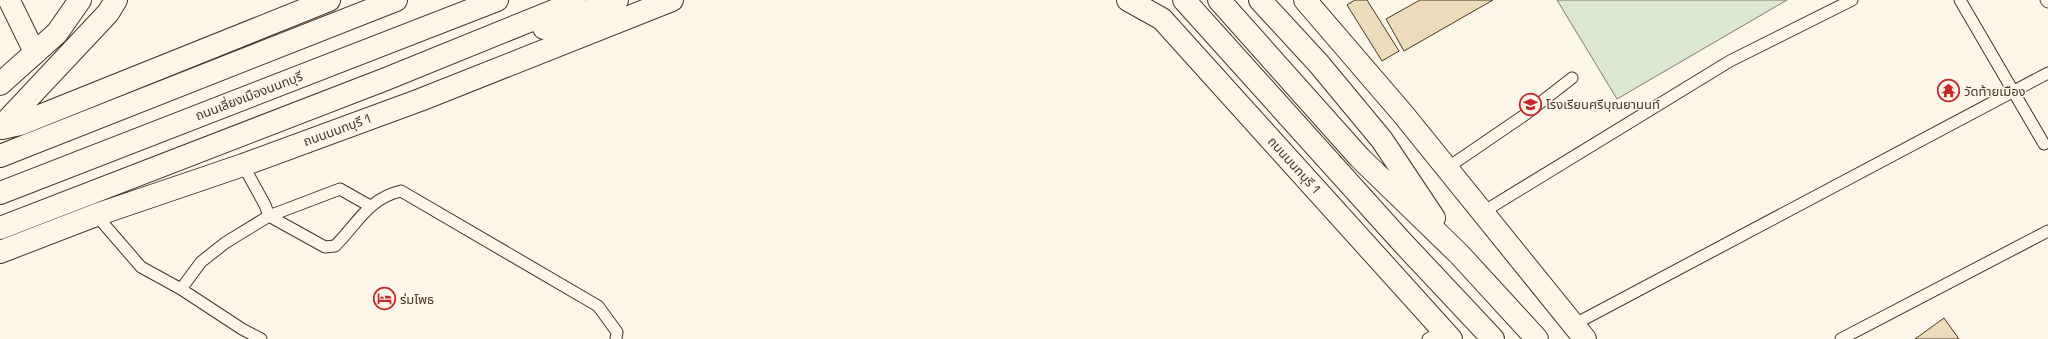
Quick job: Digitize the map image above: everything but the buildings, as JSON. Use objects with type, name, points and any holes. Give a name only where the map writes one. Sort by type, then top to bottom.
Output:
[{"type":"main road","points":[[0,84],[57,33],[80,0]]},
{"type":"main road","points":[[1,128],[108,13],[116,0]]},
{"type":"main road","points":[[1,128],[20,124],[330,0]]},
{"type":"main road","points":[[0,156],[396,0]]},
{"type":"main road","name":"ถนนเลี่ยงเมืองนนทบุรี","points":[[0,193],[497,0]]},
{"type":"main road","points":[[0,228],[386,78],[556,10],[574,0]]},
{"type":"main road","points":[[386,78],[566,21],[617,0]]},
{"type":"main road","name":"ถนนนนทบุรี 1","points":[[0,252],[96,215],[243,165],[420,100],[672,0]]},
{"type":"main road","name":"ถนนนนทบุรี 1","points":[[1128,0],[1162,19],[1441,336]]},
{"type":"main road","points":[[1147,0],[1162,19]]},
{"type":"main road","points":[[1184,0],[1402,242],[1493,339]]},
{"type":"main road","points":[[1220,0],[1360,158],[1458,254],[1538,339]]},
{"type":"main road","points":[[1260,0],[1319,64],[1382,140],[1458,254]]},
{"type":"main road","points":[[1305,0],[1447,168],[1579,332]]},
{"type":"street","points":[[9,0],[34,53]]},
{"type":"lane","points":[[1483,212],[1730,61],[1852,0]]},
{"type":"lane","points":[[1960,0],[2014,90],[2044,144]]},
{"type":"lane","points":[[1579,332],[2014,90],[2048,73]]},
{"type":"lane","points":[[1447,168],[1526,114],[1572,78]]},
{"type":"lane","points":[[243,165],[265,205],[269,216],[325,247],[336,246],[370,206],[387,194],[401,191],[598,306],[617,332],[616,339]]},
{"type":"lane","points":[[181,289],[200,262],[225,243],[269,216],[340,189],[370,206]]},
{"type":"lane","points":[[96,215],[141,267],[181,289],[242,329],[261,339]]},
{"type":"lane","points":[[1841,339],[2048,231]]},
{"type":"green space","points":[[1557,0],[1787,0],[1617,99]]},
{"type":"place","name":"วัดท้ายเมือง","points":[[1949,91]]},
{"type":"place","name":"โรงเรียนศรีบุณยานนท์","points":[[1530,104]]},
{"type":"place","name":"ร่มโพธ","points":[[384,299]]}]
